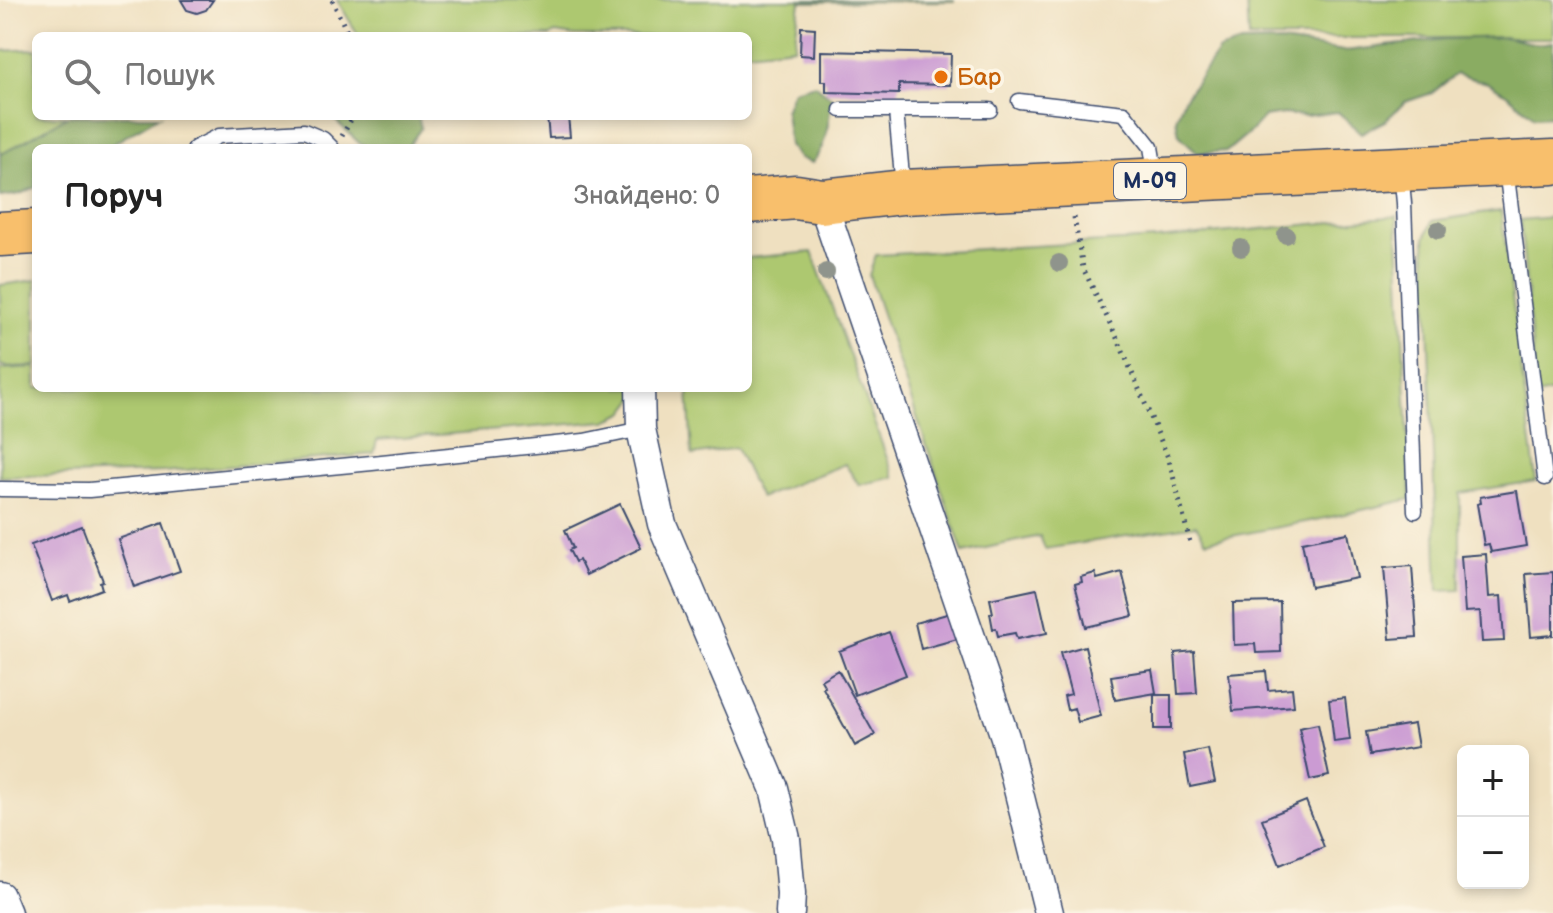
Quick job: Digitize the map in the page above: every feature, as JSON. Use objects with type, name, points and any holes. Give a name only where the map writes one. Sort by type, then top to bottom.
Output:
[{"type":"highway","name":"М-09","points":[[752,201],[796,197],[822,201],[903,192],[1553,162]]},
{"type":"highway","points":[[0,234],[32,232]]},
{"type":"street","points":[[822,201],[1005,737],[1049,913]]},
{"type":"street","points":[[640,392],[641,429],[662,524],[774,788],[786,839],[790,913]]},
{"type":"street","points":[[0,896],[7,913]]},
{"type":"lane","points":[[1019,101],[1124,113],[1151,147],[1156,181]]},
{"type":"lane","points":[[841,110],[990,110]]},
{"type":"lane","points":[[896,111],[903,192]]},
{"type":"lane","points":[[203,144],[219,136],[304,131],[328,144]]},
{"type":"lane","points":[[1506,164],[1545,478]]},
{"type":"lane","points":[[1401,170],[1415,511]]},
{"type":"lane","points":[[0,489],[89,490],[584,441],[641,429]]},
{"type":"path","points":[[332,0],[347,32]]},
{"type":"path","points":[[1068,185],[1083,268],[1119,342],[1169,460],[1191,546]]},
{"type":"green space","points":[[337,0],[954,0],[800,2],[794,47],[752,52],[752,32],[357,32]]},
{"type":"green space","points":[[1247,0],[1553,0],[1553,38],[1249,38]]},
{"type":"green space","points":[[1504,37],[1538,44],[1553,42],[1553,116],[1534,117],[1488,83],[1456,74],[1432,93],[1405,102],[1385,121],[1361,133],[1338,112],[1264,117],[1227,151],[1198,153],[1179,135],[1176,119],[1184,99],[1219,50],[1241,43],[1282,42],[1345,51],[1444,39]]},
{"type":"green space","points":[[32,49],[32,120],[61,120],[0,155],[0,51]]},
{"type":"green space","points":[[815,84],[832,98],[824,140],[812,163],[799,158],[789,145],[785,111],[793,90]]},
{"type":"green space","points":[[61,120],[152,120],[113,144],[32,144],[32,189],[20,194],[0,197],[0,155]]},
{"type":"green space","points":[[335,120],[419,120],[421,128],[410,144],[359,143]]},
{"type":"green space","points":[[1501,211],[1536,481],[1460,493],[1460,590],[1438,591],[1425,238],[1432,221]]},
{"type":"green space","points":[[1397,216],[1411,499],[1206,541],[1196,525],[1045,549],[1040,536],[963,553],[869,275],[876,255],[1157,239]]},
{"type":"green space","points":[[1553,217],[1553,392],[1537,396],[1520,220]]},
{"type":"green space","points":[[812,252],[894,477],[859,485],[845,464],[760,498],[736,448],[692,455],[688,392],[752,392],[752,258]]},
{"type":"green space","points":[[32,281],[32,366],[0,365],[0,285]]},
{"type":"green space","points":[[32,367],[32,392],[640,392],[624,413],[606,421],[377,440],[374,454],[163,472],[0,477],[0,369]]},
{"type":"building","points":[[181,0],[213,0],[206,10],[197,13],[187,10]]},
{"type":"building","points":[[801,27],[815,28],[814,56],[800,55]]},
{"type":"building","points":[[821,51],[951,54],[950,85],[899,84],[899,94],[826,92],[826,81],[821,81]]},
{"type":"building","points":[[547,120],[568,120],[570,137],[549,138]]},
{"type":"building","points":[[1517,491],[1526,546],[1491,552],[1489,544],[1484,545],[1477,504],[1481,503],[1480,497]]},
{"type":"building","points":[[620,504],[641,548],[586,575],[579,560],[575,562],[569,550],[573,548],[565,530]]},
{"type":"building","points":[[163,523],[180,571],[134,587],[118,539]]},
{"type":"building","points":[[82,526],[103,581],[100,582],[102,589],[70,601],[68,595],[52,601],[31,545]]},
{"type":"building","points":[[1348,533],[1357,578],[1311,587],[1302,542]]},
{"type":"building","points":[[1486,554],[1489,597],[1501,596],[1504,641],[1482,642],[1480,611],[1465,612],[1461,556]]},
{"type":"building","points":[[1412,566],[1417,637],[1390,639],[1384,568]]},
{"type":"building","points":[[1122,572],[1133,616],[1086,627],[1075,584],[1082,582],[1081,577],[1095,573],[1097,579]]},
{"type":"building","points":[[1553,572],[1553,635],[1531,637],[1526,574]]},
{"type":"building","points":[[1037,589],[1047,633],[1017,639],[1015,633],[998,636],[996,628],[993,629],[990,599]]},
{"type":"building","points":[[1280,602],[1281,652],[1256,653],[1255,644],[1234,645],[1233,603]]},
{"type":"building","points":[[954,612],[961,638],[921,649],[915,623]]},
{"type":"building","points":[[889,632],[906,675],[855,695],[839,651]]},
{"type":"building","points":[[1085,646],[1101,716],[1078,722],[1074,708],[1067,710],[1064,696],[1071,694],[1060,653]]},
{"type":"building","points":[[1194,651],[1197,693],[1178,694],[1175,653]]},
{"type":"building","points":[[838,670],[875,735],[855,746],[821,680]]},
{"type":"building","points":[[1152,670],[1156,693],[1115,700],[1111,676]]},
{"type":"building","points":[[1266,671],[1268,690],[1292,688],[1294,706],[1233,711],[1229,674]]},
{"type":"building","points":[[1154,695],[1171,695],[1171,729],[1154,729]]},
{"type":"building","points":[[1345,698],[1350,740],[1334,742],[1329,700]]},
{"type":"building","points":[[1318,724],[1329,776],[1310,780],[1299,728]]},
{"type":"building","points":[[1414,724],[1418,747],[1370,755],[1366,732]]},
{"type":"building","points":[[1208,749],[1215,782],[1190,787],[1184,754]]},
{"type":"building","points":[[1306,801],[1324,847],[1280,865],[1262,819]]},
{"type":"place","name":"Бар","points":[[941,77]]}]
